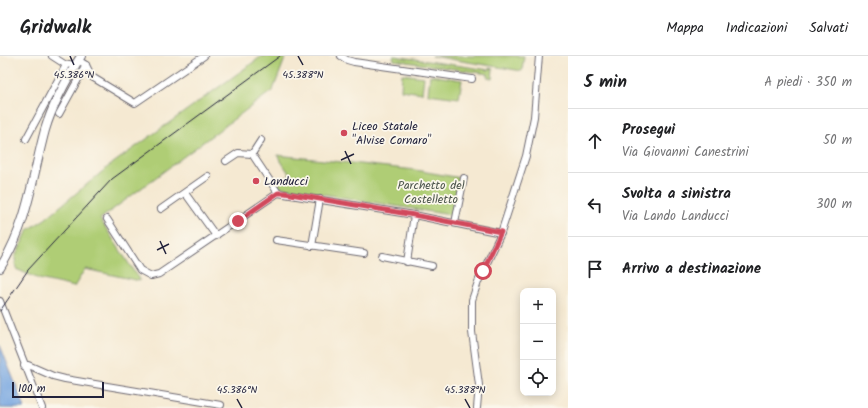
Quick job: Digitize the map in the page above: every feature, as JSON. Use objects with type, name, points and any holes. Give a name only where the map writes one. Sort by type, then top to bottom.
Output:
[{"type":"main road","points":[[0,268],[13,244],[26,210],[45,130],[53,105],[75,62]]},
{"type":"street","points":[[52,56],[86,65],[92,77],[135,103],[204,56]]},
{"type":"street","points":[[341,56],[347,60],[472,79]]},
{"type":"street","points":[[477,408],[479,385],[472,332],[472,300],[478,282],[511,206],[530,137],[539,56]]},
{"type":"street","points":[[26,139],[75,62]]},
{"type":"street","points":[[59,114],[86,65]]},
{"type":"street","points":[[252,154],[261,140]]},
{"type":"street","points":[[226,161],[238,153],[252,154]]},
{"type":"street","points":[[252,154],[278,193]]},
{"type":"street","points":[[161,209],[208,176]]},
{"type":"street","points":[[455,223],[464,178]]},
{"type":"street","points":[[185,193],[216,236]]},
{"type":"street","points":[[107,219],[140,270],[151,276],[159,274],[278,193],[414,215],[501,232]]},
{"type":"street","points":[[312,246],[320,199]]},
{"type":"street","points":[[407,262],[414,215]]},
{"type":"street","points":[[276,240],[364,254]]},
{"type":"street","points":[[382,256],[432,266]]},
{"type":"street","points":[[0,301],[24,366],[42,408]]},
{"type":"street","points":[[24,366],[28,365],[53,376],[221,405]]},
{"type":"green space","points":[[262,56],[286,56],[273,90],[100,219],[140,281],[85,269],[74,287],[39,279],[16,269],[15,257],[28,230],[45,219],[109,166]]},
{"type":"green space","points":[[393,56],[489,70],[489,68],[493,69],[492,79],[488,78],[488,74],[394,60]]},
{"type":"green space","points":[[432,56],[524,56],[522,71]]},
{"type":"green space","points":[[402,74],[424,77],[422,93],[401,90]]},
{"type":"green space","points":[[430,75],[462,80],[459,98],[428,94]]},
{"type":"green space","name":"Parchetto del Castelletto","points":[[277,155],[415,170],[461,178],[454,213],[450,215],[280,187],[278,185],[290,175]]},
{"type":"water","points":[[0,345],[25,408],[0,408]]},
{"type":"tram line","points":[[0,311],[28,270],[112,179],[280,56]]},
{"type":"place","name":"Liceo Statale \"Alvise Cornaro\"","points":[[344,133]]},
{"type":"place","name":"Landucci","points":[[256,181]]},
{"type":"route","points":[[238,221],[278,193],[285,193],[414,215],[501,232],[483,271]]}]
